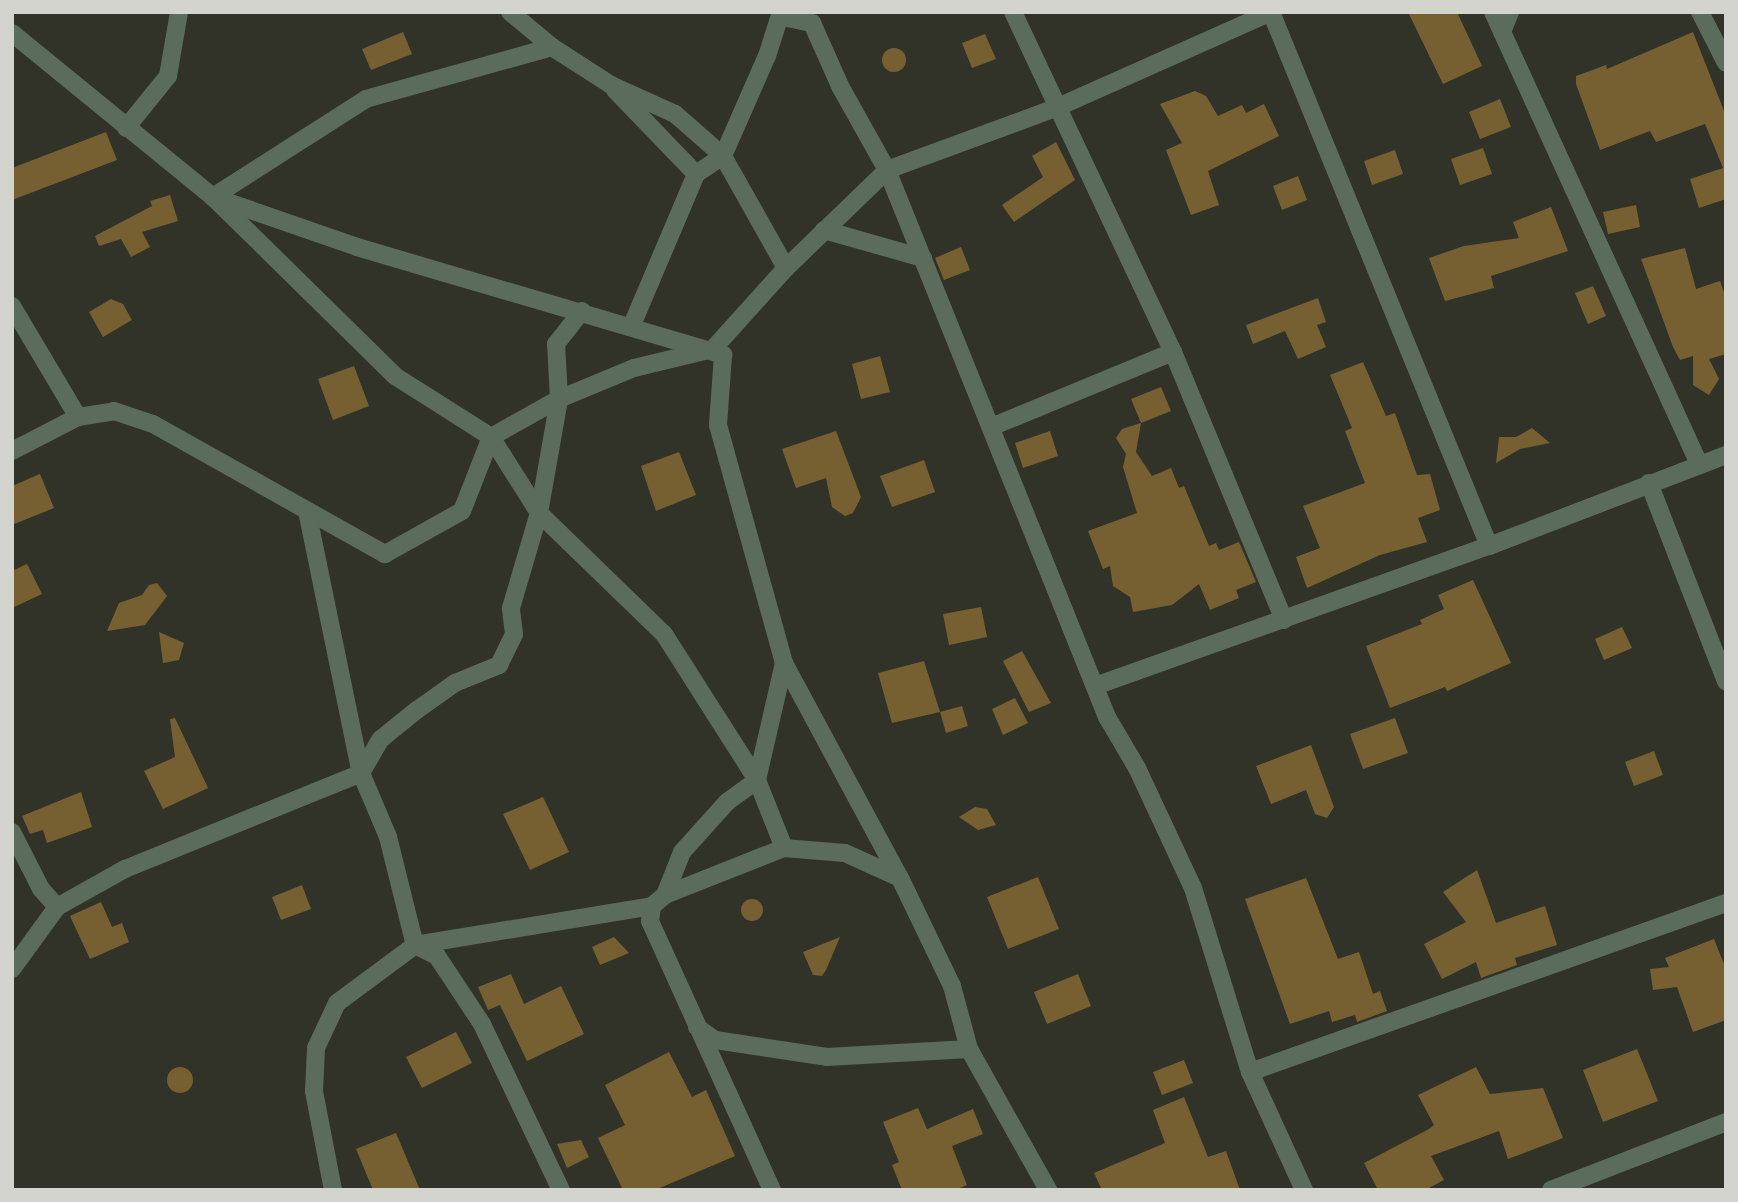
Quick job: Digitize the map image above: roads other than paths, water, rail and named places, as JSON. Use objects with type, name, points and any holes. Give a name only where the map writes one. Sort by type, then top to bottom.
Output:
[{"type":"street","points":[[126,128],[168,76],[179,12]]},
{"type":"street","points":[[510,12],[552,47],[611,85],[675,114],[723,156],[786,268]]},
{"type":"street","points":[[1013,12],[1173,352],[1284,620]]},
{"type":"street","points":[[12,451],[78,417],[114,411],[153,424],[385,554],[462,511],[491,437],[559,399],[634,368],[713,349],[786,268],[887,170],[1058,107],[1238,19],[1271,12],[1489,545]]},
{"type":"street","points":[[1493,12],[1699,463]]},
{"type":"street","points":[[1502,32],[1510,12]]},
{"type":"street","points":[[1700,12],[1726,63]]},
{"type":"street","points":[[632,325],[696,174],[723,156],[782,15],[812,23],[840,86],[887,170],[1095,687],[1193,888],[1250,1072],[1304,1190]]},
{"type":"street","points":[[12,33],[213,197],[395,376],[491,437],[539,513],[664,634],[757,780],[784,848]]},
{"type":"street","points":[[213,197],[366,99],[552,47]]},
{"type":"street","points":[[611,85],[696,174]]},
{"type":"street","points":[[213,197],[357,247],[632,325],[713,349],[723,355],[718,425],[784,663],[900,878],[952,986],[969,1049],[1048,1190]]},
{"type":"street","points":[[824,230],[923,258]]},
{"type":"street","points":[[12,306],[78,417]]},
{"type":"street","points":[[12,969],[17,951],[57,907],[125,869],[361,773],[381,739],[417,710],[455,682],[499,664],[514,634],[511,608],[539,513],[559,399],[556,344],[582,311]]},
{"type":"street","points":[[991,427],[1173,352]]},
{"type":"street","points":[[1095,687],[1489,545],[1699,463],[1726,455]]},
{"type":"street","points":[[1649,483],[1725,679]]},
{"type":"street","points":[[307,511],[361,773],[388,837],[415,945],[437,956],[482,1024],[561,1190]]},
{"type":"street","points":[[772,1190],[694,1025],[650,921],[682,852],[727,802],[757,780],[784,663]]},
{"type":"street","points":[[12,832],[41,889],[57,907]]},
{"type":"street","points":[[332,1190],[314,1091],[316,1048],[337,1003],[415,945],[659,901],[784,848],[845,853],[900,878]]},
{"type":"street","points":[[1250,1072],[1726,904]]},
{"type":"street","points":[[694,1025],[715,1040],[827,1058],[969,1049]]},
{"type":"street","points":[[1551,1190],[1726,1122]]}]
